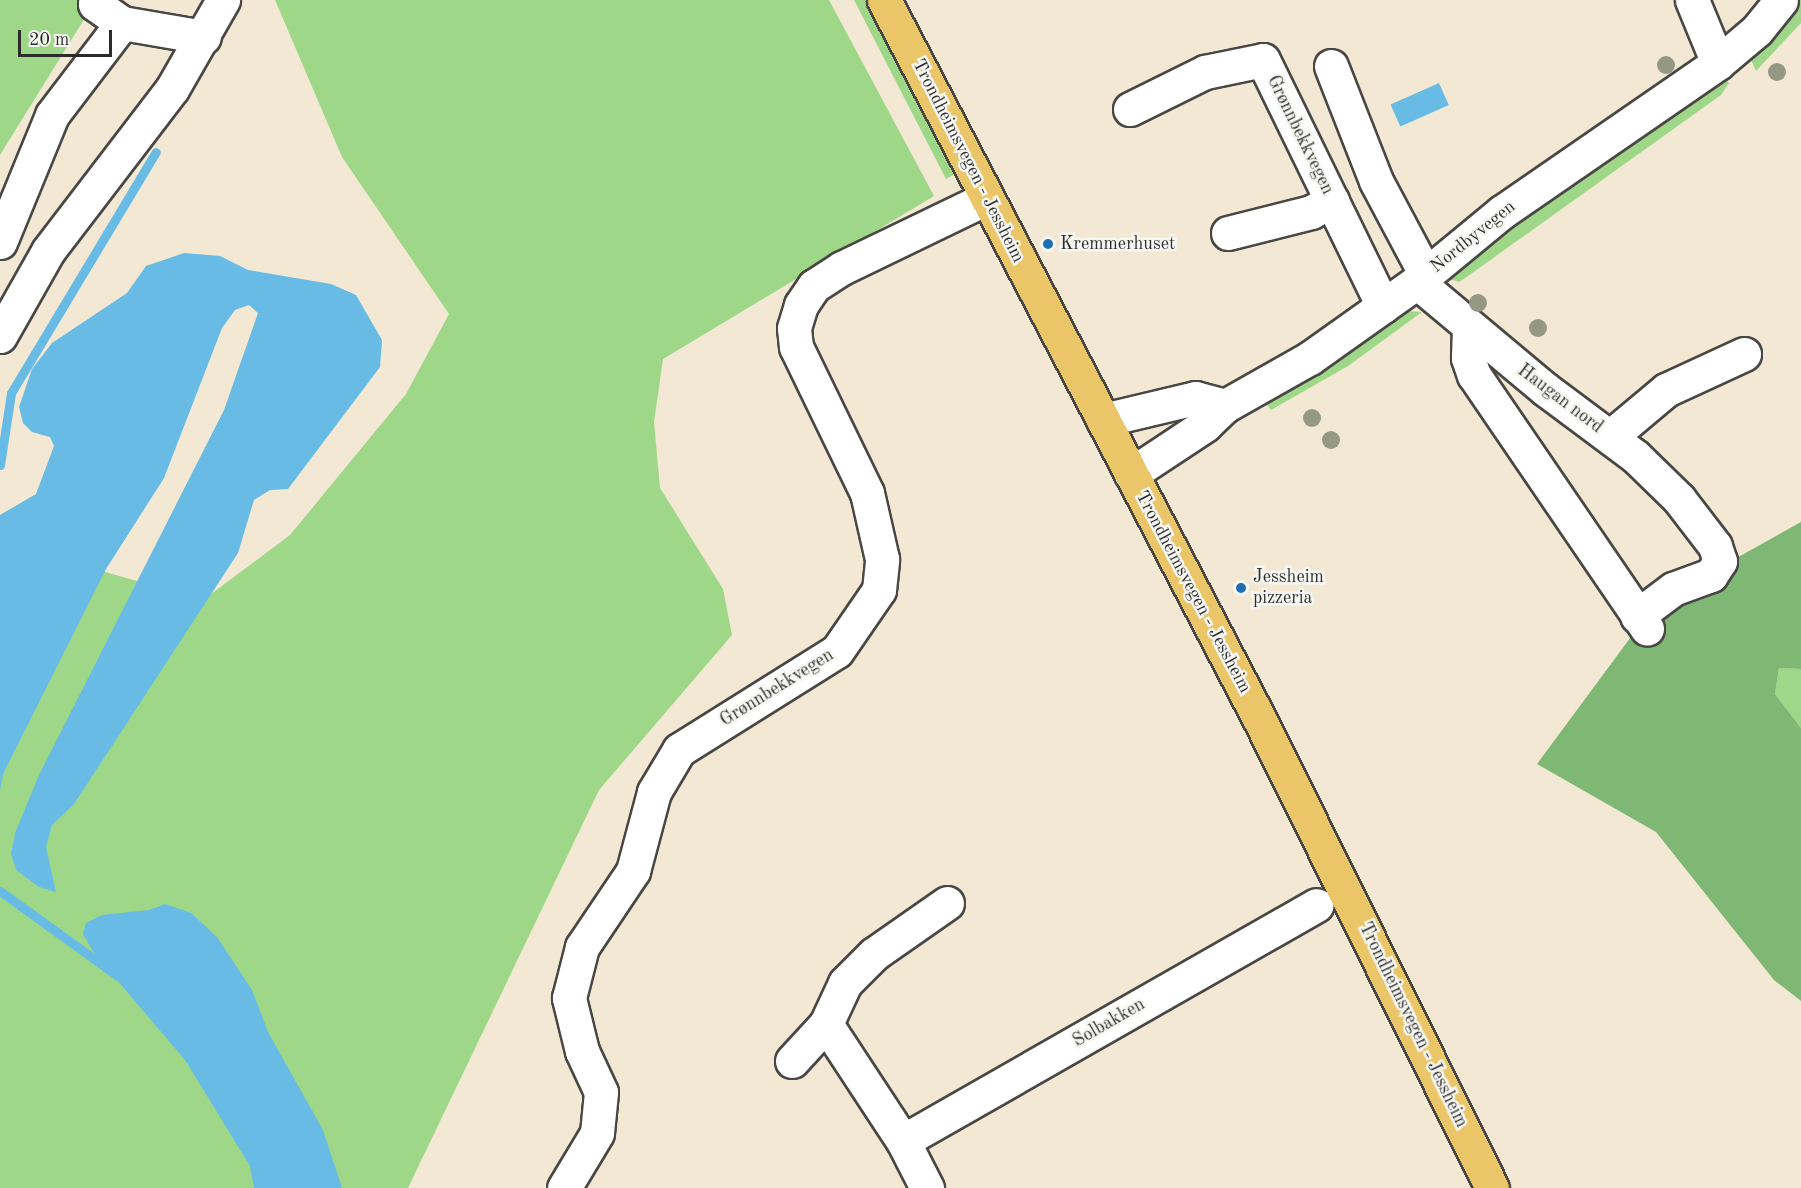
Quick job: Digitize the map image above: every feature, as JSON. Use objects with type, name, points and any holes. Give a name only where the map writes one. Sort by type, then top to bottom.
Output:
[{"type":"main road","name":"Trondheimsvegen - Jessheim","points":[[884,0],[1359,916],[1492,1188]]},
{"type":"street","points":[[96,0],[95,4],[123,23],[204,37]]},
{"type":"street","points":[[0,336],[48,252],[172,89],[204,37],[223,0]]},
{"type":"street","points":[[1692,0],[1718,63]]},
{"type":"street","name":"Nordbyvegen","points":[[1131,474],[1205,425],[1225,406],[1310,358],[1421,278],[1502,212],[1718,63],[1757,30],[1781,0]]},
{"type":"street","points":[[0,242],[52,115],[123,23]]},
{"type":"street","name":"Grønnbekkvegen","points":[[1130,109],[1205,72],[1263,60],[1383,306]]},
{"type":"street","points":[[1331,66],[1376,181],[1421,278]]},
{"type":"street","name":"Grønnbekkvegen","points":[[564,1188],[597,1133],[601,1092],[582,1051],[569,998],[582,947],[633,871],[654,792],[679,750],[837,651],[879,590],[882,559],[867,493],[796,347],[794,328],[801,305],[814,286],[842,268],[987,198]]},
{"type":"street","points":[[1228,233],[1311,212],[1332,201]]},
{"type":"street","name":"Haugan nord","points":[[1421,278],[1469,327],[1610,437],[1666,390],[1744,354]]},
{"type":"street","points":[[1469,327],[1468,358],[1474,375],[1642,622],[1673,590],[1712,575],[1719,561],[1715,546],[1678,499],[1610,437]]},
{"type":"street","points":[[1103,420],[1195,398],[1225,406]]},
{"type":"street","points":[[792,1061],[826,1024],[845,982],[874,954],[947,903]]},
{"type":"street","name":"Solbakken","points":[[903,1141],[1316,905]]},
{"type":"street","points":[[826,1024],[903,1141],[927,1188]]},
{"type":"green space","points":[[0,0],[96,0],[0,155]]},
{"type":"green space","points":[[275,0],[829,0],[934,196],[663,359],[654,422],[660,488],[723,589],[732,635],[599,790],[408,1188],[0,1188],[0,598],[25,549],[203,600],[290,535],[406,394],[449,314],[342,157]]},
{"type":"green space","points":[[854,0],[866,0],[957,173],[946,179]]},
{"type":"green space","points":[[1797,0],[1801,0],[1801,23],[1756,71],[1749,55]]},
{"type":"green space","points":[[1721,75],[1729,83],[1721,95],[1468,276],[1459,282],[1450,279],[1455,266]]},
{"type":"green space","points":[[1406,311],[1422,312],[1348,366],[1271,410],[1263,400]]},
{"type":"green space","points":[[1801,522],[1801,669],[1779,668],[1775,694],[1801,728],[1801,1001],[1774,980],[1656,832],[1537,764],[1656,603]]},
{"type":"green space","points":[[1779,668],[1801,669],[1801,728],[1775,694]]},
{"type":"water","points":[[1439,83],[1449,105],[1400,126],[1391,105]]},
{"type":"water","points":[[184,253],[220,256],[248,270],[331,284],[356,295],[382,340],[380,367],[288,489],[270,490],[254,500],[238,553],[74,804],[52,825],[46,847],[56,892],[39,887],[16,870],[11,854],[15,833],[39,775],[224,410],[258,313],[249,305],[235,310],[222,328],[164,478],[106,569],[3,774],[0,790],[0,515],[36,494],[54,446],[50,437],[32,432],[23,423],[19,407],[32,369],[52,343],[127,293],[146,266]]},
{"type":"water","points":[[165,904],[191,913],[217,937],[252,990],[268,1032],[323,1130],[342,1188],[254,1188],[250,1166],[185,1060],[94,953],[83,934],[86,923],[102,915],[149,910]]},
{"type":"waterway","points":[[0,465],[11,393],[156,152]]},
{"type":"waterway","points":[[0,891],[118,976]]},
{"type":"place","name":"Kremmerhuset","points":[[1048,244]]},
{"type":"place","name":"Jessheim pizzeria","points":[[1241,588]]}]
